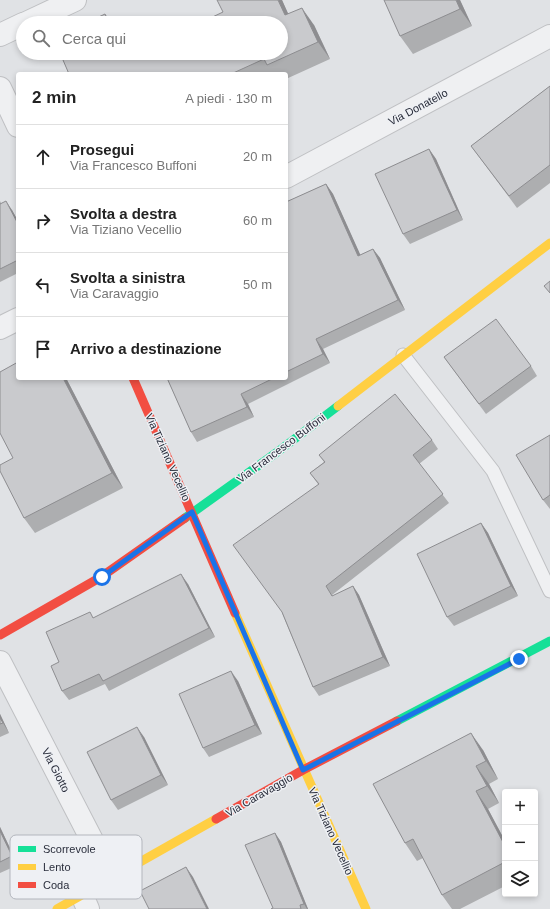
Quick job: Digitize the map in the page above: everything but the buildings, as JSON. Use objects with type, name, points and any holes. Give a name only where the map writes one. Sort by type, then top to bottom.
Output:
[{"type":"street","points":[[41,16],[75,0]]},
{"type":"street","points":[[0,35],[16,27]]},
{"type":"street","name":"Via Donatello","points":[[288,176],[550,36]]},
{"type":"street","points":[[0,88],[16,122]]},
{"type":"street","name":"Via Francesco Buffoni","points":[[0,635],[102,577],[276,453],[403,354],[550,243]]},
{"type":"street","points":[[0,328],[16,320]]},
{"type":"street","name":"Via Tiziano Vecellio","points":[[135,380],[303,770],[366,909]]},
{"type":"street","name":"Via Caravaggio","points":[[142,862],[303,770],[550,641]]},
{"type":"street","name":"Via Giotto","points":[[0,662],[89,835]]},
{"type":"street","name":"Via Caravaggio","points":[[57,909],[85,902]]},
{"type":"lane","points":[[403,354],[493,471],[550,591]]},
{"type":"traffic: fast","points":[[185,518],[276,453],[338,406]]},
{"type":"traffic: fast","points":[[397,721],[550,641]]},
{"type":"traffic: slow","points":[[338,406],[550,243]]},
{"type":"traffic: slow","points":[[235,613],[366,909]]},
{"type":"traffic: slow","points":[[142,861],[216,819]]},
{"type":"traffic: slow","points":[[57,909],[75,899]]},
{"type":"traffic: jam","points":[[134,380],[235,613]]},
{"type":"traffic: jam","points":[[0,635],[101,577],[185,518]]},
{"type":"traffic: jam","points":[[216,819],[303,770],[397,721]]},
{"type":"route","points":[[102,577],[192,512],[303,770],[519,659]]}]
